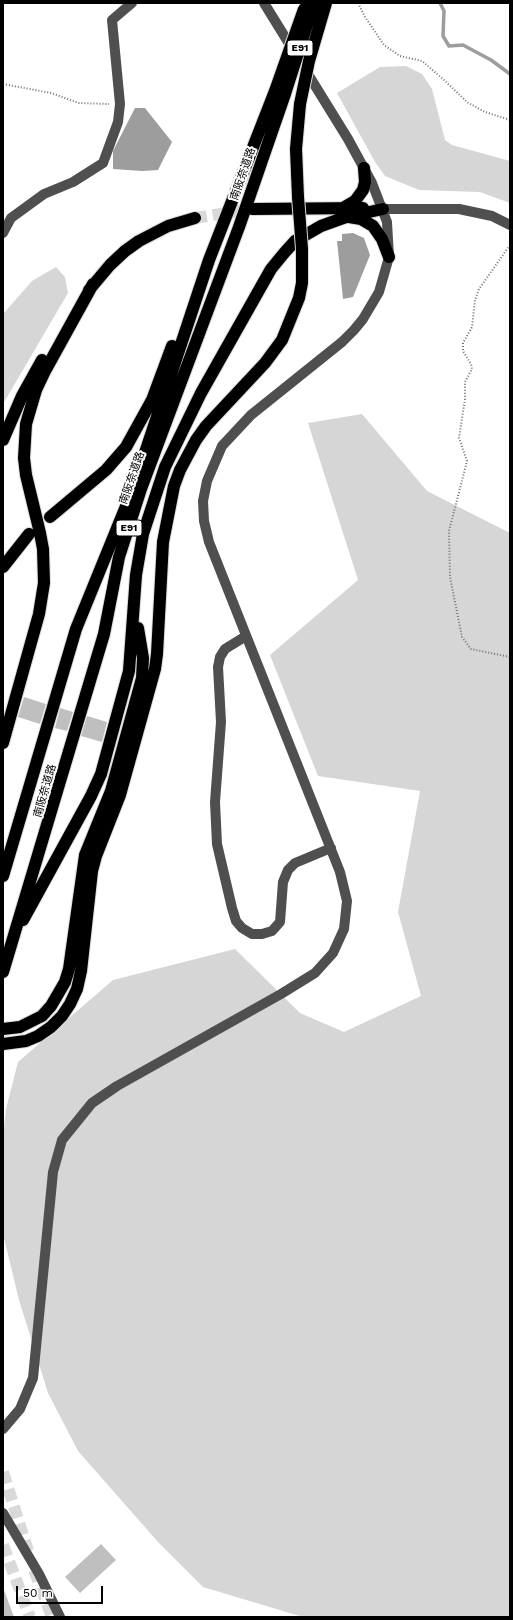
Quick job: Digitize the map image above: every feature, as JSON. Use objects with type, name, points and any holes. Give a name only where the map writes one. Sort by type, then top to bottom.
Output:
[{"type":"highway","name":"南阪奈道路","points":[[4,967],[50,818],[104,634],[119,557],[141,489],[239,227],[306,3]]},
{"type":"highway","name":"南阪奈道路","points":[[3,876],[76,629],[133,488],[209,260],[280,92],[314,3]]},
{"type":"highway","points":[[3,1044],[26,1041],[38,1036],[51,1027],[62,1016],[77,989],[84,955],[92,871],[96,856],[120,795],[155,669],[158,649],[163,542],[174,486],[180,470],[203,431],[217,413],[265,363],[282,340],[299,298],[302,283],[302,249],[296,148],[300,104],[309,61],[326,3]]},
{"type":"highway","points":[[4,967],[20,925],[91,796],[101,774],[129,671],[136,575],[149,512],[165,467],[201,393],[271,269],[295,241],[345,212],[355,202],[363,190],[365,182],[364,168]]},
{"type":"highway","points":[[252,209],[345,212],[383,209]]},
{"type":"highway","points":[[345,212],[373,226],[382,239],[389,257]]},
{"type":"highway","points":[[3,440],[38,366],[70,316],[93,284],[120,255],[139,241],[163,228],[196,218]]},
{"type":"highway","points":[[50,517],[106,470],[126,447],[152,400],[178,332],[209,260]]},
{"type":"highway","points":[[3,743],[27,662],[42,599],[44,566],[40,532],[25,469],[24,442],[26,424],[36,390],[45,371],[93,284]]},
{"type":"highway","points":[[3,567],[30,534]]},
{"type":"highway","points":[[3,1029],[20,1027],[42,1016],[59,995],[70,969],[85,855],[111,791],[142,678],[143,658],[136,616],[136,575]]},
{"type":"street","points":[[3,233],[11,218],[44,194],[73,182],[103,163],[118,122],[120,104],[112,20],[132,3]]},
{"type":"street","points":[[3,1429],[20,1408],[33,1378],[53,1172],[62,1140],[92,1103],[117,1086],[301,982],[324,964],[339,941],[344,929],[347,908],[346,888],[209,542],[204,521],[203,501],[207,481],[222,446],[251,414],[342,342],[363,319],[379,292],[389,257],[389,234],[383,209],[364,168],[264,3]]},
{"type":"street","points":[[383,209],[459,209],[492,216],[510,224]]},
{"type":"street","points":[[246,636],[225,649],[220,657],[218,667],[221,722],[215,802],[217,844],[236,921],[242,928],[252,934],[262,934],[272,931],[280,922],[283,882],[288,870],[295,863],[331,848]]},
{"type":"street","points":[[3,1513],[39,1574],[60,1617]]},
{"type":"path","points":[[358,3],[365,17],[384,45],[400,56],[422,61],[467,102],[485,112],[510,120]]},
{"type":"path","points":[[3,84],[51,93],[80,103],[120,104]]},
{"type":"path","points":[[510,245],[479,289],[475,300],[472,327],[463,343],[463,351],[471,364],[472,369],[465,382],[465,399],[459,438],[467,461],[449,531],[450,577],[462,636],[471,649],[510,657]]},
{"type":"shaded area","points":[[406,66],[422,74],[432,89],[445,140],[452,145],[510,161],[510,203],[480,192],[419,190],[385,176],[375,162],[337,93],[380,67]]},
{"type":"shaded area","points":[[135,108],[145,108],[172,142],[158,170],[142,171],[113,169],[113,151]]},
{"type":"shaded area","points":[[353,233],[364,238],[370,255],[353,297],[343,299],[337,241],[342,241],[342,234]]},
{"type":"shaded area","points":[[56,267],[65,277],[68,293],[3,404],[3,314],[32,281]]},
{"type":"shaded area","points":[[362,414],[427,491],[510,533],[510,1617],[303,1617],[203,1587],[158,1542],[78,1451],[48,1393],[19,1300],[3,1234],[3,1138],[6,1109],[18,1062],[113,980],[235,949],[300,1013],[344,1032],[421,996],[398,912],[420,791],[318,776],[270,655],[358,580],[308,423]]},
{"type":"building","points":[[24,697],[46,704],[40,724],[18,717]]},
{"type":"building","points":[[60,708],[73,712],[67,731],[55,728]]},
{"type":"building","points":[[87,716],[107,722],[102,742],[81,736]]},
{"type":"building","points":[[101,1544],[116,1560],[80,1593],[65,1577]]},
{"type":"building","points":[[4,1590],[14,1617],[3,1617]]},
{"type":"waterway","points":[[440,3],[444,11],[443,36],[449,46],[463,45],[491,60],[510,74]]},
{"type":"tunnel","points":[[195,218],[252,209]]},
{"type":"tunnel","points":[[3,1472],[28,1551]]},
{"type":"tunnel","points":[[3,1545],[30,1617]]},
{"type":"tunnel","points":[[34,1570],[52,1617]]}]
